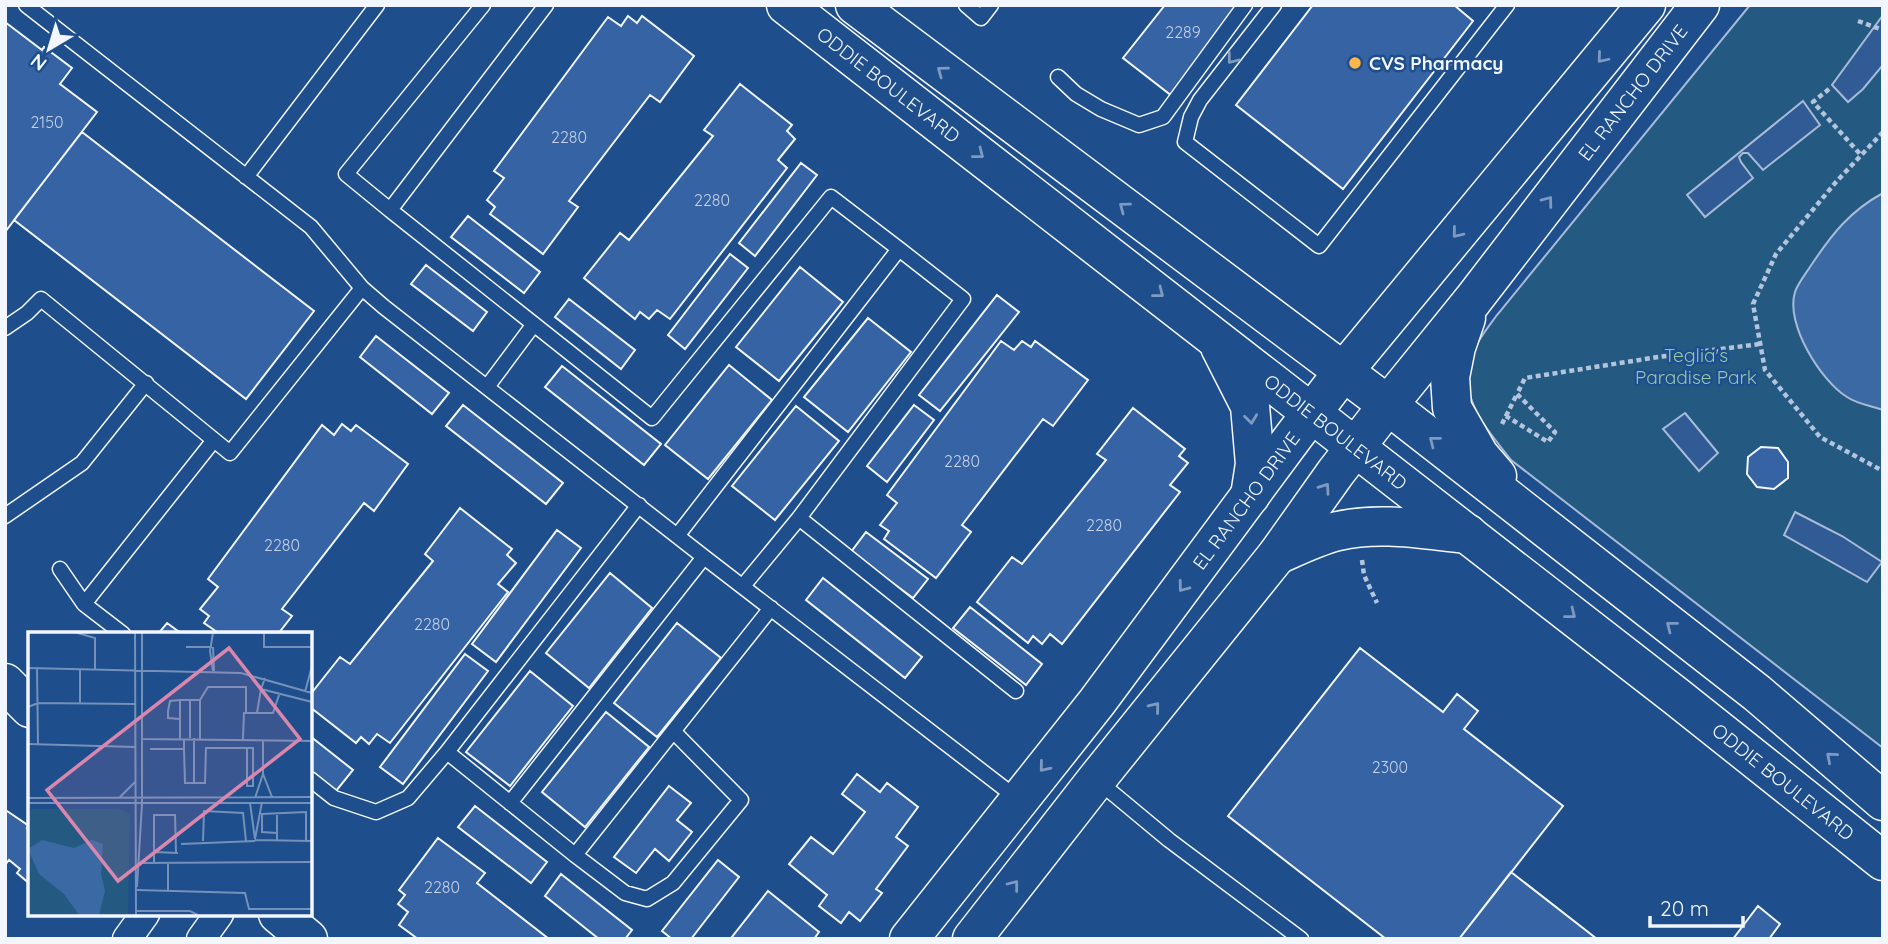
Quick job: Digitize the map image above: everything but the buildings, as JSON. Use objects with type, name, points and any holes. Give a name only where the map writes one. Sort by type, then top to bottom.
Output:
[{"type":"main road","name":"ODDIE BOULEVARD","points":[[786,5],[1753,756],[1883,861]]},
{"type":"main road","points":[[855,5],[1388,405],[1756,693],[1883,801]]},
{"type":"main road","points":[[1647,5],[1691,16]]},
{"type":"main road","name":"EL RANCHO DRIVE","points":[[909,939],[1097,702],[1343,372],[1647,5]]},
{"type":"main road","name":"EL RANCHO DRIVE","points":[[972,939],[1277,555],[1336,472],[1473,300],[1691,16]]},
{"type":"main road","points":[[1473,300],[1456,347],[1450,377],[1452,408],[1479,454],[1529,515]]},
{"type":"main road","points":[[1213,336],[1250,406],[1255,464],[1250,497]]},
{"type":"main road","points":[[1277,555],[1328,534],[1366,527],[1403,526],[1468,534]]},
{"type":"main road","points":[[5,683],[28,706]]},
{"type":"main road","points":[[280,916],[308,939]]},
{"type":"street","points":[[127,939],[144,916]]},
{"type":"street","points":[[201,939],[218,916]]},
{"type":"lane","points":[[26,5],[311,228],[362,288],[1018,800]]},
{"type":"lane","points":[[246,177],[377,5]]},
{"type":"lane","points":[[483,5],[346,174],[652,418],[831,197],[963,299],[799,518],[743,586]]},
{"type":"lane","points":[[390,210],[546,5]]},
{"type":"lane","points":[[966,5],[981,18],[991,5]]},
{"type":"lane","points":[[1058,77],[1076,94],[1101,109],[1139,125],[1163,117],[1245,5]]},
{"type":"lane","points":[[1274,5],[1200,100],[1191,117],[1185,142],[1319,246],[1507,5]]},
{"type":"lane","points":[[677,536],[900,249]]},
{"type":"lane","points":[[5,328],[27,313],[41,299],[230,453],[362,288]]},
{"type":"lane","points":[[487,387],[534,324]]},
{"type":"lane","points":[[5,516],[82,463],[146,383]]},
{"type":"lane","points":[[84,604],[214,440]]},
{"type":"lane","points":[[312,781],[334,798],[376,812],[408,798],[447,752],[639,505]]},
{"type":"lane","points":[[799,518],[1016,691]]},
{"type":"lane","points":[[510,803],[704,557]]},
{"type":"lane","points":[[60,569],[84,604],[121,632]]},
{"type":"lane","points":[[575,855],[771,608]]},
{"type":"lane","points":[[447,752],[625,893],[647,899],[673,883],[741,800],[674,732]]},
{"type":"lane","points":[[1096,780],[1169,840],[1301,939]]},
{"type":"path","points":[[1858,21],[1883,30]]},
{"type":"path","points":[[1829,89],[1813,102],[1861,155]]},
{"type":"path","points":[[1883,132],[1836,181],[1776,254],[1753,304],[1766,370],[1820,437],[1883,471]]},
{"type":"path","points":[[1498,431],[1525,378],[1760,344]]},
{"type":"path","points":[[1506,416],[1548,442],[1555,432],[1517,394]]},
{"type":"path","points":[[1360,552],[1364,575],[1377,603]]},
{"type":"green space","name":"Teglia's Paradise Park","points":[[1750,5],[1883,5],[1883,748],[1511,460],[1483,423],[1470,396],[1468,367],[1481,337]]},
{"type":"shaded area","points":[[1883,15],[1883,65],[1848,102],[1832,85]]},
{"type":"shaded area","points":[[1803,101],[1820,125],[1763,170],[1748,153],[1743,153],[1739,157],[1741,162],[1753,178],[1705,217],[1687,195]]},
{"type":"shaded area","points":[[1883,193],[1883,410],[1851,399],[1826,378],[1800,335],[1793,305],[1798,285],[1835,233],[1851,215]]},
{"type":"shaded area","points":[[1685,413],[1718,453],[1699,471],[1663,429]]},
{"type":"shaded area","points":[[1795,512],[1842,536],[1882,562],[1867,582],[1784,535]]},
{"type":"place","name":"CVS Pharmacy","points":[[1355,63]]}]
